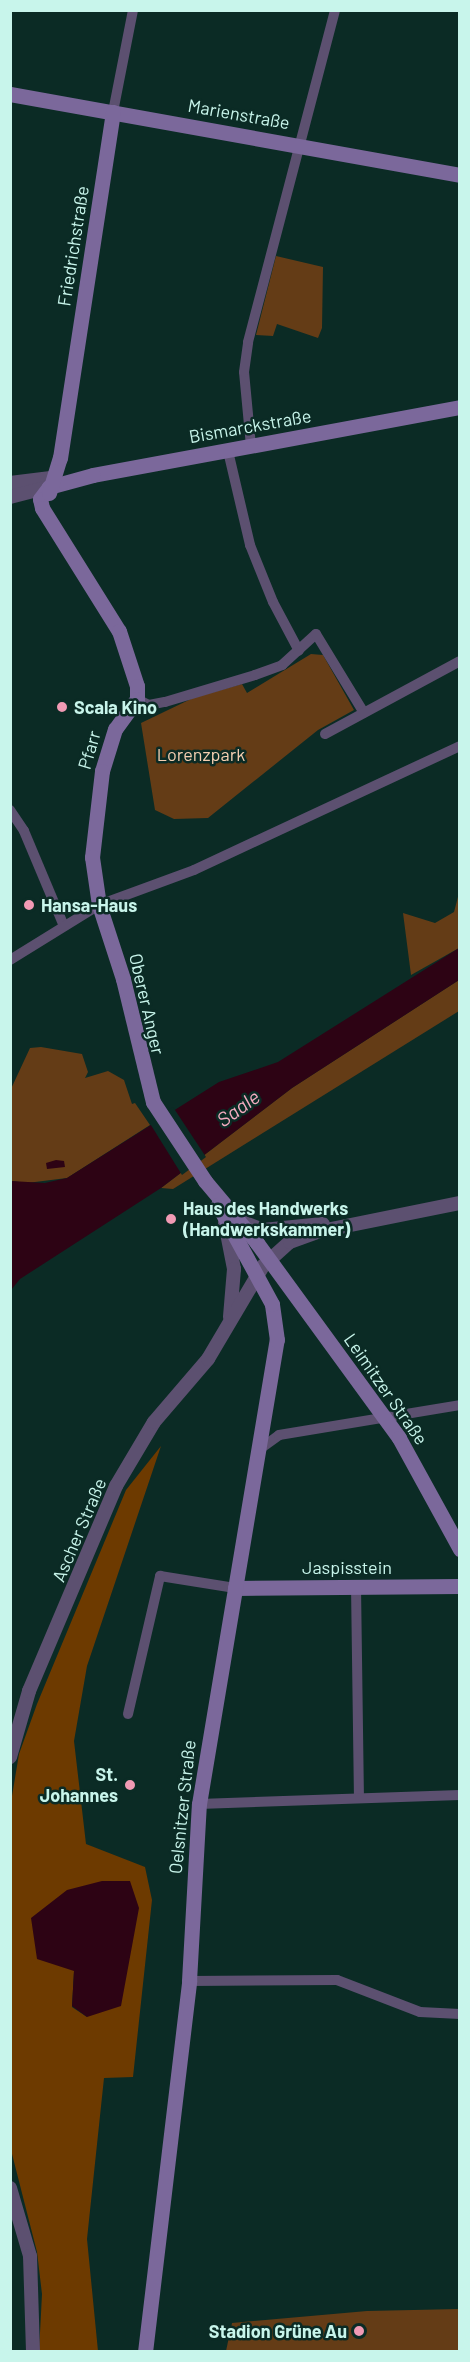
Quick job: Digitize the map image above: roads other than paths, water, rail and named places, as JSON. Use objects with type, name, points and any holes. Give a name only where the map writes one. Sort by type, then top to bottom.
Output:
[{"type":"main road","name":"Marienstraße","points":[[10,94],[300,144],[459,175]]},
{"type":"main road","name":"Friedrichstraße","points":[[50,483],[62,444],[113,112]]},
{"type":"main road","name":"Bismarckstraße","points":[[50,483],[459,407]]},
{"type":"main road","points":[[62,444],[68,468],[93,475]]},
{"type":"main road","points":[[50,483],[42,494],[42,508],[119,631],[137,686],[137,699]]},
{"type":"main road","points":[[50,483],[54,513],[74,556]]},
{"type":"main road","name":"Pfarr","points":[[99,904],[92,857],[98,793],[115,729],[137,699]]},
{"type":"main road","name":"Oberer Anger","points":[[99,904],[123,979],[144,1077],[159,1112],[201,1176]]},
{"type":"main road","name":"Oelsnitzer Straße","points":[[145,2352],[189,1981],[199,1804],[277,1329],[272,1304],[201,1176]]},
{"type":"main road","name":"Leimitzer Straße","points":[[201,1176],[238,1219],[386,1420],[459,1549]]},
{"type":"main road","name":"Jaspisstein","points":[[235,1588],[459,1586]]},
{"type":"street","name":"Friedrichstraße","points":[[113,112],[133,10]]},
{"type":"street","points":[[251,447],[245,358],[336,10]]},
{"type":"street","points":[[228,451],[250,545],[273,602],[299,651]]},
{"type":"street","points":[[12,488],[50,483]]},
{"type":"street","points":[[12,488],[32,498],[42,508]]},
{"type":"street","points":[[137,699],[149,705],[165,702],[282,665],[316,634],[364,713]]},
{"type":"street","points":[[325,734],[459,661]]},
{"type":"street","points":[[10,960],[99,904],[194,870],[418,769],[459,746]]},
{"type":"street","points":[[10,810],[24,831],[64,926]]},
{"type":"street","points":[[238,1219],[263,1230],[370,1219],[459,1203]]},
{"type":"street","name":"Ascher Straße","points":[[221,1212],[232,1256],[234,1285],[231,1311],[222,1338]]},
{"type":"street","points":[[268,1259],[302,1237],[370,1219]]},
{"type":"street","name":"Ascher Straße","points":[[10,1757],[29,1692],[116,1486],[154,1422],[197,1375],[222,1338],[256,1275],[268,1259]]},
{"type":"street","points":[[259,1449],[279,1436],[386,1420],[459,1406]]},
{"type":"street","points":[[128,1714],[160,1576],[235,1588]]},
{"type":"street","points":[[356,1586],[359,1796]]},
{"type":"street","points":[[199,1804],[359,1796],[459,1795]]},
{"type":"street","points":[[189,1981],[337,1980],[412,2010],[459,2014]]},
{"type":"street","points":[[10,2188],[30,2256],[33,2352]]},
{"type":"water","name":"Saale","points":[[459,948],[459,980],[292,1088],[161,1188],[20,1279],[11,1290],[11,1181],[45,1183],[67,1178],[219,1082],[278,1062]]},
{"type":"water","points":[[56,1160],[64,1161],[65,1167],[47,1169],[46,1163]]},
{"type":"water","points":[[102,1881],[130,1881],[139,1908],[121,2006],[87,2017],[72,2006],[74,1971],[37,1959],[31,1918],[67,1890]]},
{"type":"place","name":"Scala Kino","points":[[62,707]]},
{"type":"place","name":"Hansa-Haus","points":[[29,905]]},
{"type":"place","name":"Haus des Handwerks (Handwerkskammer)","points":[[171,1219]]},
{"type":"place","name":"St. Johannes","points":[[130,1785]]},
{"type":"place","name":"Stadion Grüne Au","points":[[359,2331]]},
{"type":"park label","name":"Lorenzpark","points":[[201,754]]}]
